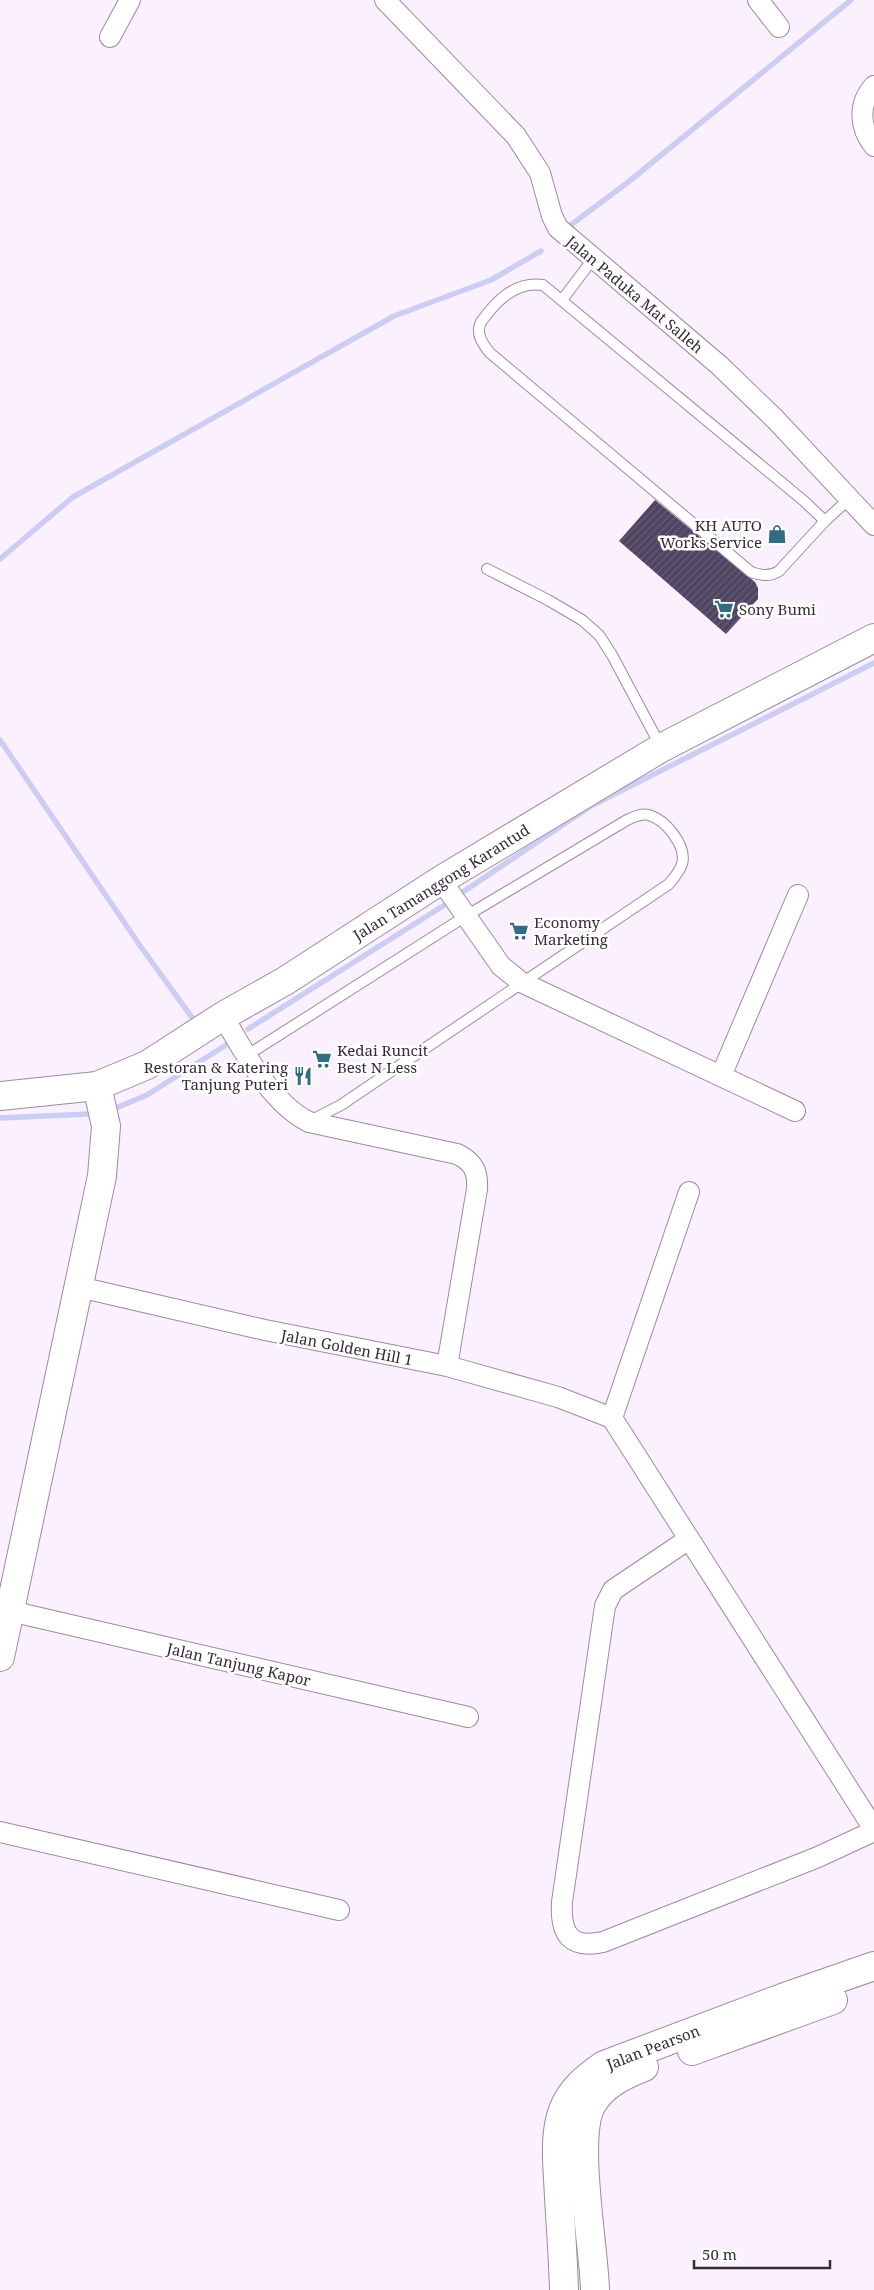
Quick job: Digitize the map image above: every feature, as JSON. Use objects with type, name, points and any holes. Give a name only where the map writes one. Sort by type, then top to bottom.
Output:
[{"type":"main road","name":"Jalan Tamanggong Karantud","points":[[0,1096],[97,1086],[147,1065],[223,1016],[285,981],[441,880],[661,748],[874,638]]},
{"type":"main road","points":[[0,1657],[102,1176],[106,1126],[97,1086]]},
{"type":"main road","name":"Jalan Pearson","points":[[564,2290],[558,2161],[559,2127],[564,2109],[572,2093],[585,2078],[604,2065],[782,1998],[874,1966]]},
{"type":"main road","name":"Jalan Pearson","points":[[595,2290],[583,2132],[589,2112],[602,2092],[628,2073],[730,2038],[874,1984]]},
{"type":"street","points":[[110,37],[130,0]]},
{"type":"street","name":"Jalan Paduka Mat Salleh","points":[[384,0],[516,136],[540,173],[552,216],[558,228],[719,365],[850,498],[874,525]]},
{"type":"street","points":[[758,0],[779,27]]},
{"type":"street","points":[[874,86],[866,97],[862,114],[863,126],[874,146]]},
{"type":"street","points":[[441,880],[501,966],[521,982],[794,1111]]},
{"type":"street","points":[[721,1076],[798,895]]},
{"type":"street","points":[[223,1016],[246,1056],[287,1108],[309,1122],[457,1154],[475,1167],[478,1177],[477,1189],[446,1366]]},
{"type":"street","points":[[689,1192],[612,1418],[689,1539],[874,1830],[818,1857],[603,1942],[590,1945],[579,1944],[570,1938],[563,1929],[562,1902],[605,1606],[613,1590],[689,1539]]},
{"type":"street","name":"Jalan Golden Hill 1","points":[[79,1287],[265,1330],[446,1366],[550,1395],[612,1418]]},
{"type":"street","name":"Jalan Tanjung Kapor","points":[[10,1611],[468,1717]]},
{"type":"street","points":[[0,1832],[339,1910]]},
{"type":"lane","points":[[562,300],[593,259]]},
{"type":"lane","points":[[825,521],[804,501],[543,285],[531,283],[511,290],[481,322],[479,327],[483,345],[500,362],[751,572],[763,576],[773,575],[779,571],[825,521],[850,498]]},
{"type":"lane","points":[[487,569],[548,600],[582,620],[599,636],[612,655],[661,748]]},
{"type":"lane","points":[[246,1056],[466,916],[639,815],[648,815],[660,821],[671,832],[683,852],[682,863],[669,884],[341,1105],[309,1122]]},
{"type":"building","points":[[655,500],[755,582],[758,588],[758,599],[726,634],[619,541]]},
{"type":"waterway","points":[[572,224],[627,183],[851,0]]},
{"type":"waterway","points":[[0,559],[73,497],[394,316],[491,280],[541,251]]},
{"type":"waterway","points":[[463,892],[591,806],[874,663]]},
{"type":"waterway","points":[[0,740],[141,947],[196,1023]]},
{"type":"waterway","points":[[248,1029],[443,906]]},
{"type":"waterway","points":[[116,1108],[147,1095],[226,1045]]},
{"type":"waterway","points":[[0,1118],[91,1114]]},
{"type":"place","name":"KH AUTO Works Service","points":[[777,534]]},
{"type":"place","name":"Sony Bumi","points":[[724,609]]},
{"type":"place","name":"Economy Marketing","points":[[519,931]]},
{"type":"place","name":"Kedai Runcit Best N Less","points":[[322,1059]]},
{"type":"place","name":"Restoran & Katering Tanjung Puteri","points":[[303,1076]]}]
